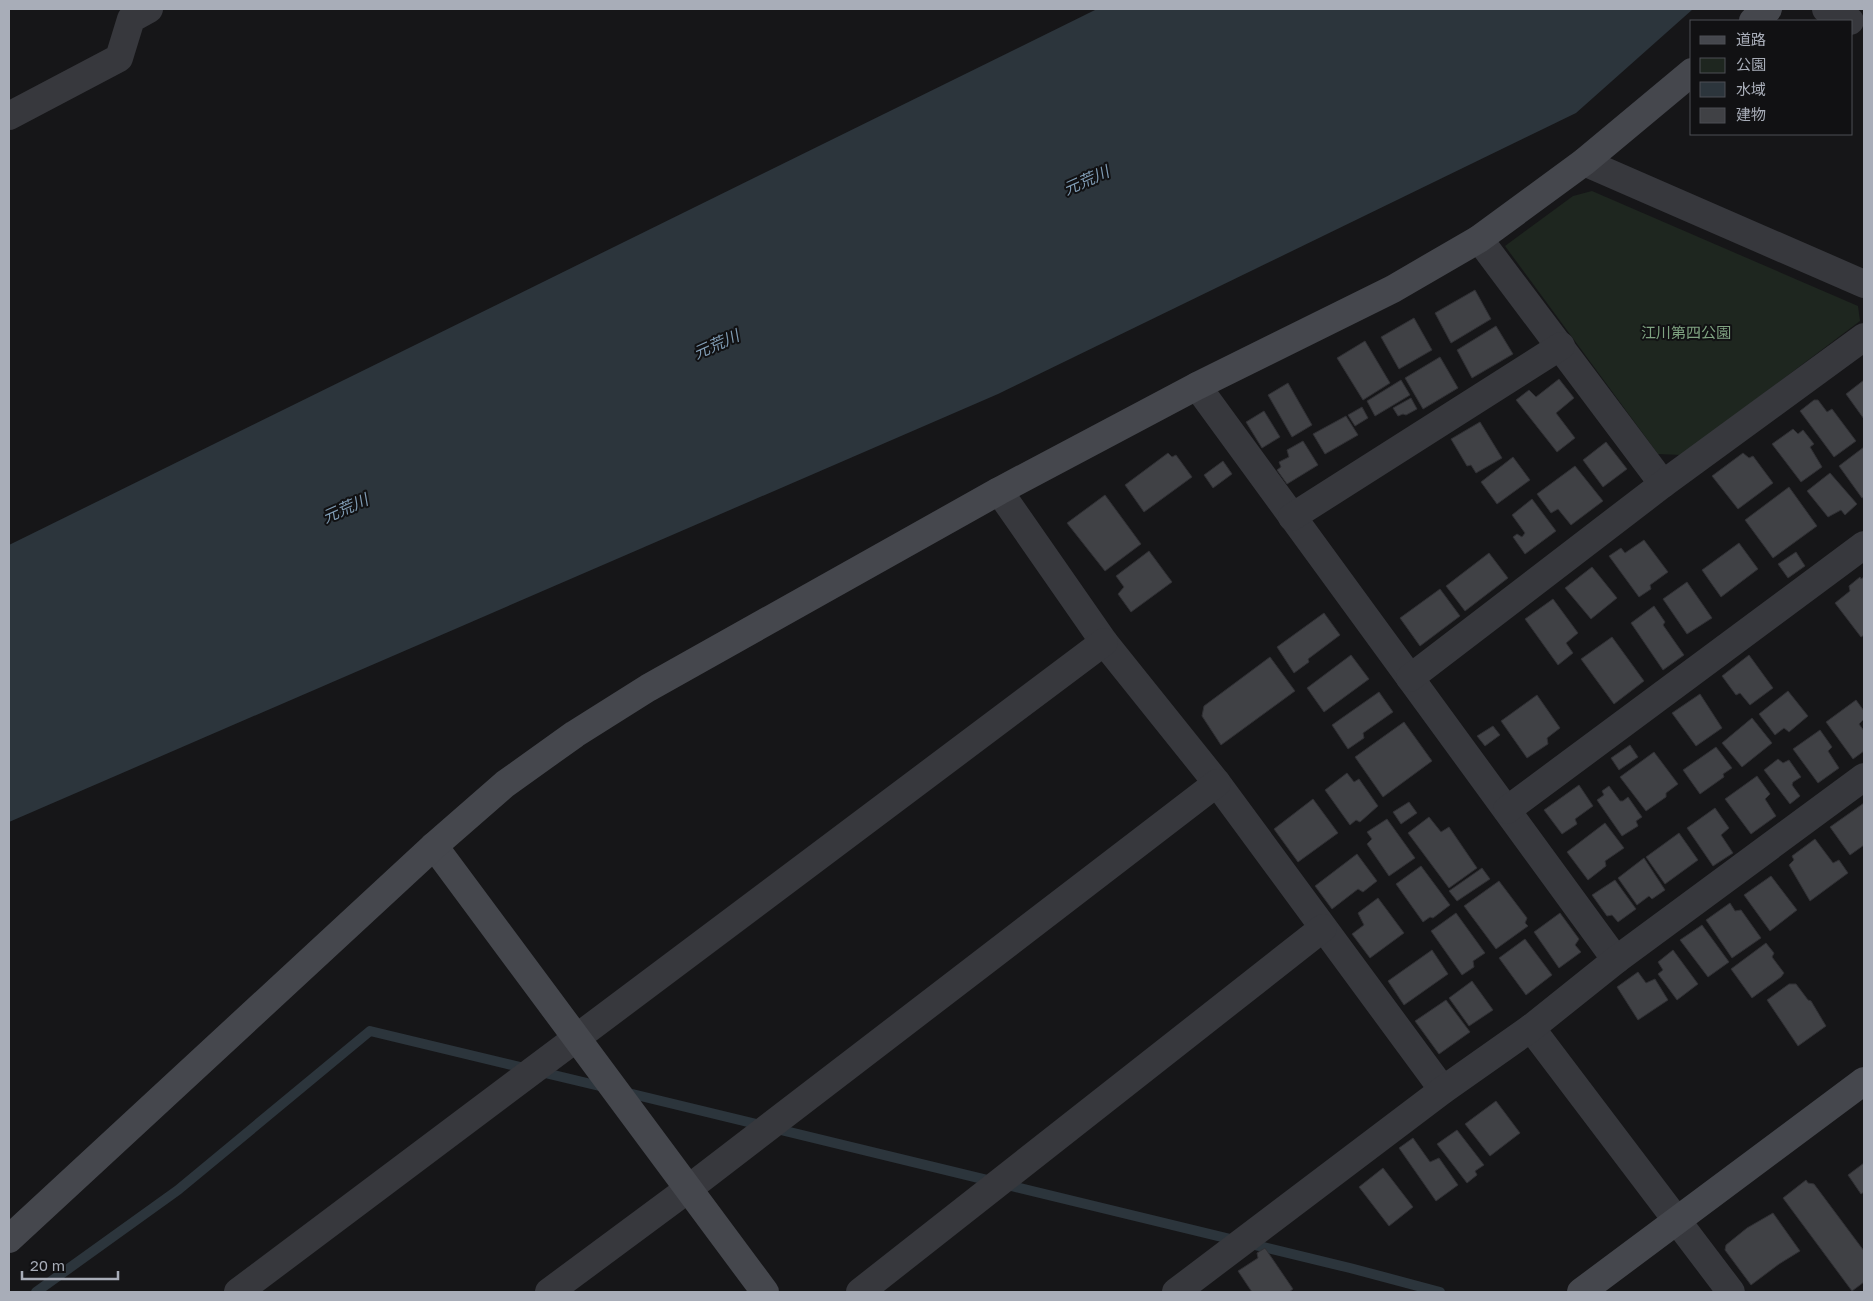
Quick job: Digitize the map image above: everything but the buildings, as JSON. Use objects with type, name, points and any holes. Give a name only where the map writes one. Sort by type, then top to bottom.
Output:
[{"type":"street","points":[[1754,20],[1768,9]]},
{"type":"street","points":[[1826,9],[1847,20]]},
{"type":"street","points":[[9,116],[119,58],[136,12]]},
{"type":"street","points":[[9,1239],[434,846],[505,784],[591,723],[648,688],[999,491],[1197,386],[1393,289],[1480,238],[1584,162],[1690,74]]},
{"type":"street","points":[[1584,162],[1864,284]]},
{"type":"street","points":[[1480,238],[1663,484]]},
{"type":"street","points":[[1410,678],[1663,484],[1864,337]]},
{"type":"street","points":[[1292,517],[1561,346]]},
{"type":"street","points":[[1197,386],[1616,960]]},
{"type":"street","points":[[999,491],[1104,642],[1217,783],[1443,1090]]},
{"type":"street","points":[[1507,810],[1864,545]]},
{"type":"street","points":[[238,1292],[1104,642]]},
{"type":"street","points":[[1176,1292],[1443,1090],[1531,1028],[1616,960],[1864,777]]},
{"type":"street","points":[[549,1292],[688,1189],[1217,783]]},
{"type":"street","points":[[434,846],[764,1292]]},
{"type":"street","points":[[860,1292],[1323,928]]},
{"type":"street","points":[[1531,1028],[1730,1292]]},
{"type":"street","points":[[1581,1292],[1864,1081]]},
{"type":"green space","name":"江川第四公園","points":[[1592,191],[1858,306],[1860,321],[1682,455],[1658,454],[1505,246],[1573,196]]},
{"type":"water","name":"元荒川","points":[[1097,9],[1693,9],[1576,113],[998,394],[9,822],[9,545]]},
{"type":"waterway","points":[[36,1292],[178,1190],[370,1031],[608,1088]]},
{"type":"waterway","points":[[624,1092],[1350,1268],[1440,1292]]}]
